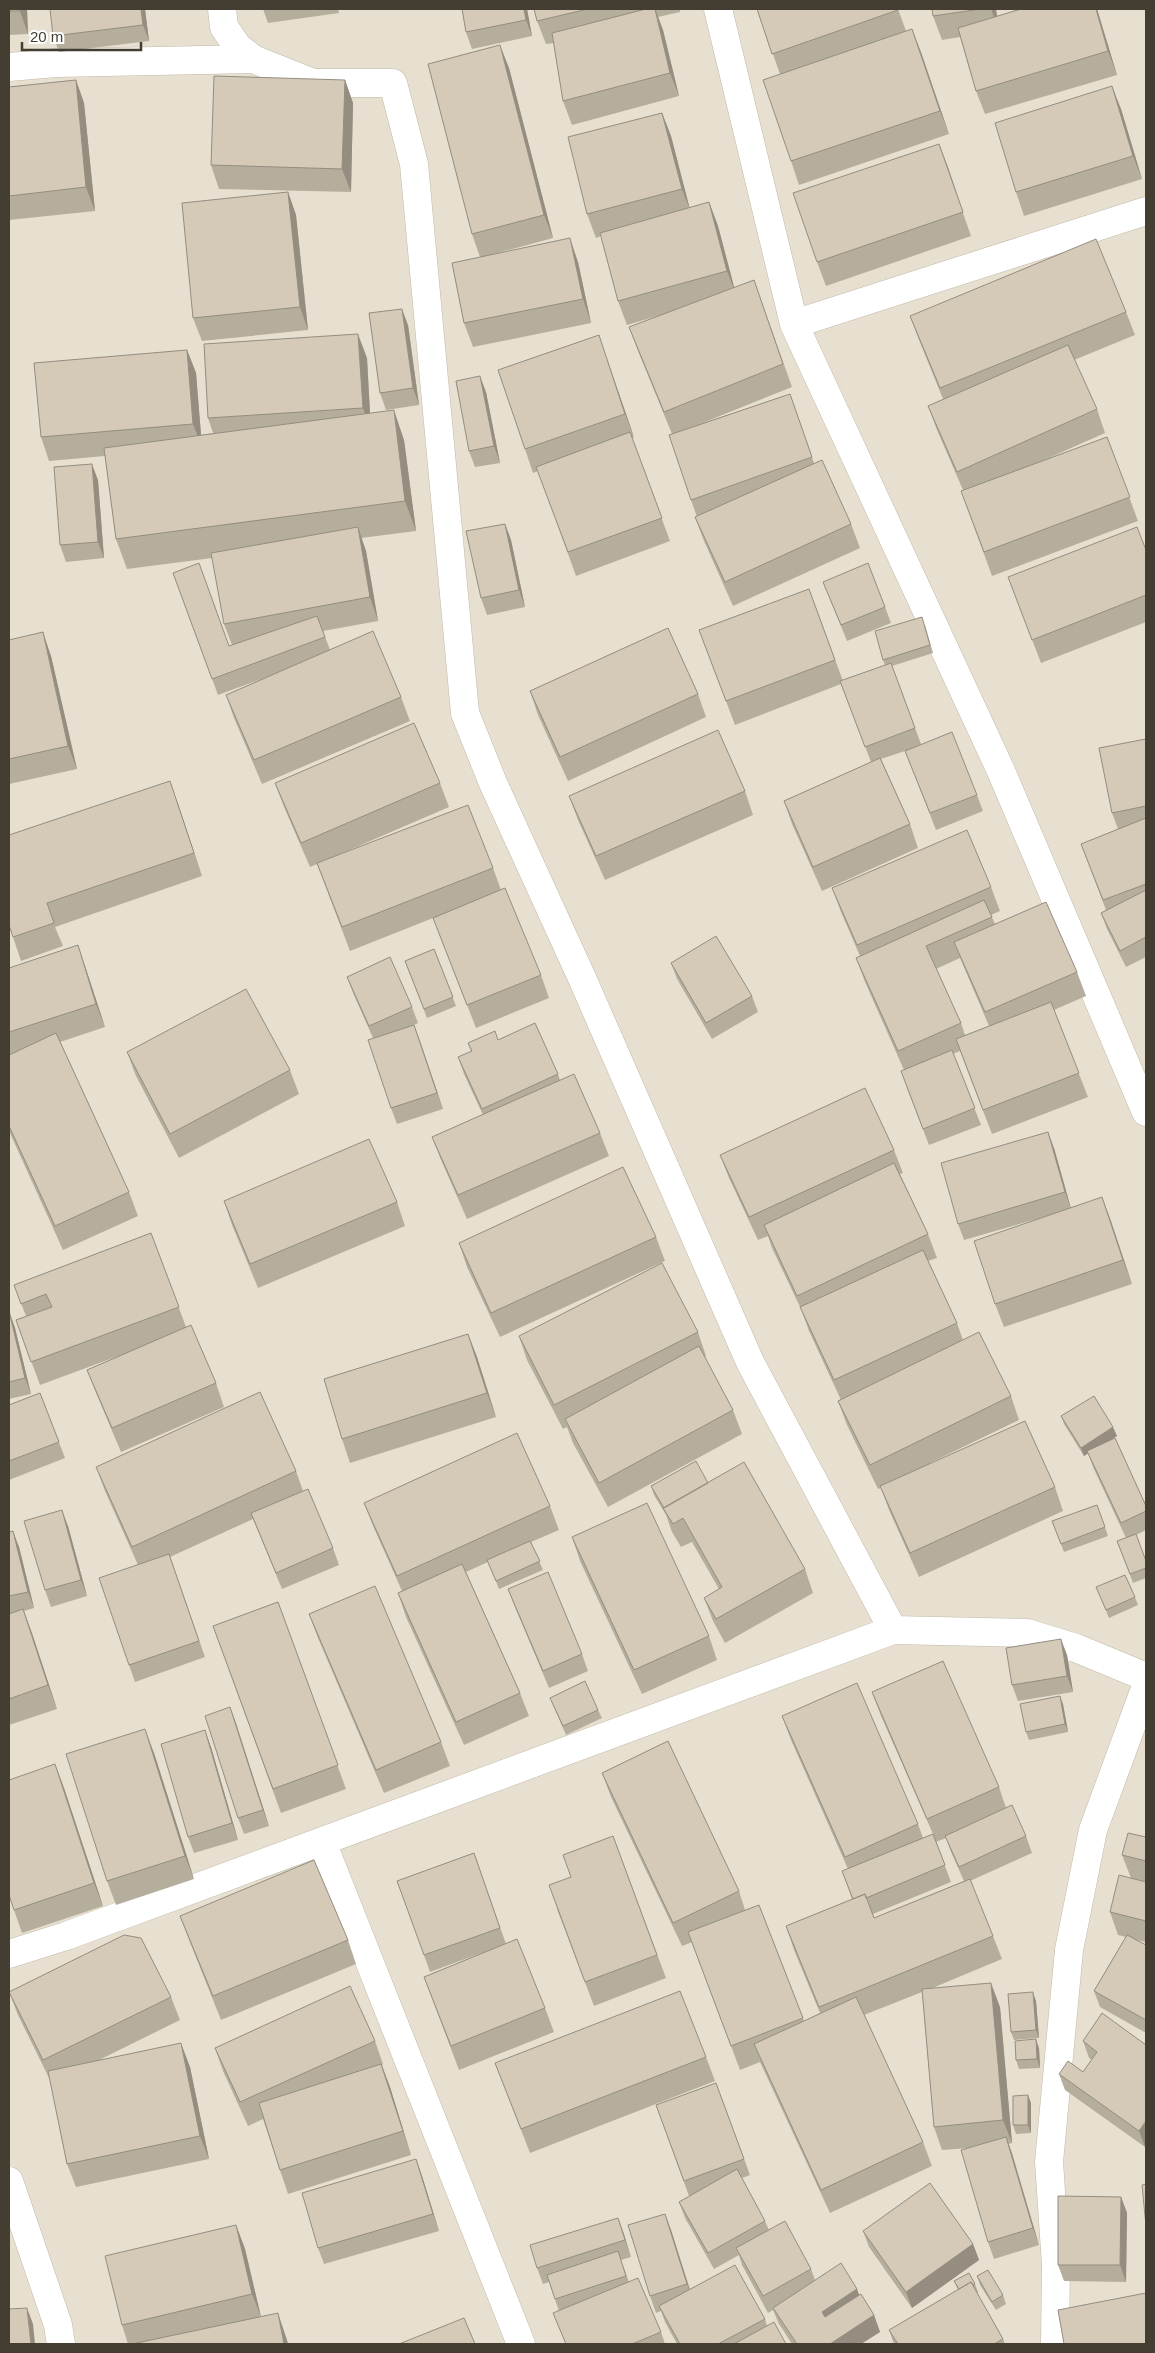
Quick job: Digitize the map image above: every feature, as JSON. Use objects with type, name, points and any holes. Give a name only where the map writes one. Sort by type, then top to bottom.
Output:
[{"type":"street","points":[[222,9],[224,26],[238,46],[253,59],[313,83],[393,83],[414,164],[465,713],[493,783],[582,978],[750,1362],[893,1630]]},
{"type":"street","points":[[718,9],[794,324],[1001,771],[1146,1112]]},
{"type":"street","points":[[9,67],[56,63],[253,59]]},
{"type":"street","points":[[794,324],[1146,212]]},
{"type":"street","points":[[9,1954],[66,1936],[893,1630],[1027,1633],[1076,1648],[1146,1677]]},
{"type":"street","points":[[1056,2344],[1056,2265],[1049,2162],[1069,1950],[1093,1830],[1146,1686]]},
{"type":"street","points":[[322,1842],[522,2344]]},
{"type":"street","points":[[9,2181],[58,2325],[61,2344]]},
{"type":"street","points":[[1056,2312],[1083,2308]]},
{"type":"shaded area","points":[[9,9],[1146,9],[1146,2344],[9,2344]]},
{"type":"building","points":[[9,9],[20,9],[20,11],[9,11]]},
{"type":"building","points":[[50,9],[141,9],[143,25],[53,36]]},
{"type":"building","points":[[462,9],[524,9],[526,20],[466,32]]},
{"type":"building","points":[[534,9],[588,9],[537,21]]},
{"type":"building","points":[[646,9],[655,9],[670,73],[563,101],[552,33]]},
{"type":"building","points":[[757,9],[898,9],[898,10],[772,54]]},
{"type":"building","points":[[932,9],[981,9],[933,16]]},
{"type":"building","points":[[1021,9],[1096,9],[1108,51],[976,91],[958,28]]},
{"type":"building","points":[[912,29],[940,111],[791,161],[763,80]]},
{"type":"building","points":[[500,45],[544,215],[472,234],[428,64]]},
{"type":"building","points":[[214,76],[345,80],[342,169],[211,165]]},
{"type":"building","points":[[76,80],[86,187],[9,196],[9,87]]},
{"type":"building","points":[[1112,86],[1133,156],[1016,192],[995,123]]},
{"type":"building","points":[[662,113],[682,189],[587,214],[568,137]]},
{"type":"building","points":[[939,144],[963,212],[817,262],[793,193]]},
{"type":"building","points":[[288,192],[300,307],[193,318],[182,203]]},
{"type":"building","points":[[709,202],[727,271],[618,301],[600,233]]},
{"type":"building","points":[[570,238],[583,299],[464,323],[452,263]]},
{"type":"building","points":[[1096,239],[1126,312],[940,388],[910,316]]},
{"type":"building","points":[[754,280],[783,364],[664,412],[629,327]]},
{"type":"building","points":[[402,309],[413,388],[380,393],[369,313]]},
{"type":"building","points":[[358,334],[363,408],[208,418],[204,344]]},
{"type":"building","points":[[599,335],[625,414],[525,449],[498,370]]},
{"type":"building","points":[[1068,345],[1097,409],[957,472],[928,406]]},
{"type":"building","points":[[187,350],[193,424],[41,437],[34,363]]},
{"type":"building","points":[[480,376],[494,446],[469,451],[456,381]]},
{"type":"building","points":[[790,394],[812,457],[691,500],[669,435]]},
{"type":"building","points":[[394,410],[405,501],[116,539],[104,448]]},
{"type":"building","points":[[630,432],[662,518],[568,552],[536,467]]},
{"type":"building","points":[[1107,437],[1130,497],[984,552],[961,491]]},
{"type":"building","points":[[822,460],[851,524],[725,582],[695,517]]},
{"type":"building","points":[[92,464],[98,542],[60,545],[54,467]]},
{"type":"building","points":[[505,524],[519,590],[481,598],[466,531]]},
{"type":"building","points":[[358,527],[370,597],[224,624],[211,553]]},
{"type":"building","points":[[1137,527],[1146,550],[1146,595],[1032,640],[1008,577]]},
{"type":"building","points":[[199,563],[229,646],[317,616],[325,637],[212,679],[173,573]]},
{"type":"building","points":[[868,563],[885,607],[841,625],[823,582]]},
{"type":"building","points":[[809,589],[835,660],[726,701],[699,630]]},
{"type":"building","points":[[922,617],[930,645],[883,660],[875,631]]},
{"type":"building","points":[[668,628],[698,694],[560,757],[530,691]]},
{"type":"building","points":[[373,631],[401,697],[254,760],[226,695]]},
{"type":"building","points":[[43,632],[68,746],[9,759],[9,640]]},
{"type":"building","points":[[891,663],[915,728],[865,747],[840,681]]},
{"type":"building","points":[[414,723],[440,783],[301,843],[275,783]]},
{"type":"building","points":[[718,730],[745,791],[596,856],[569,796]]},
{"type":"building","points":[[952,732],[977,795],[930,813],[905,751]]},
{"type":"building","points":[[1146,739],[1146,806],[1112,813],[1099,748]]},
{"type":"building","points":[[880,758],[910,824],[813,867],[784,801]]},
{"type":"building","points":[[170,781],[194,853],[47,903],[54,923],[13,937],[9,925],[9,835]]},
{"type":"building","points":[[468,805],[493,868],[342,927],[317,863]]},
{"type":"building","points":[[1146,818],[1146,884],[1103,900],[1081,844]]},
{"type":"building","points":[[967,830],[991,887],[857,945],[832,888]]},
{"type":"building","points":[[505,888],[541,975],[467,1005],[433,918]]},
{"type":"building","points":[[1146,890],[1146,937],[1120,951],[1101,913]]},
{"type":"building","points":[[984,900],[992,917],[926,946],[961,1023],[898,1051],[856,958]]},
{"type":"building","points":[[1046,902],[1077,972],[985,1012],[954,942]]},
{"type":"building","points":[[716,936],[752,996],[706,1023],[671,963]]},
{"type":"building","points":[[78,945],[96,1004],[9,1032],[9,968]]},
{"type":"building","points":[[434,949],[453,997],[424,1009],[405,961]]},
{"type":"building","points":[[390,957],[412,1007],[369,1026],[347,977]]},
{"type":"building","points":[[246,989],[290,1070],[170,1134],[127,1052]]},
{"type":"building","points":[[1051,1002],[1079,1073],[983,1110],[956,1039]]},
{"type":"building","points":[[535,1023],[558,1074],[482,1109],[458,1057],[472,1051],[468,1043],[495,1031],[498,1040]]},
{"type":"building","points":[[414,1025],[437,1093],[391,1108],[368,1040]]},
{"type":"building","points":[[56,1033],[129,1192],[55,1226],[9,1126],[9,1055]]},
{"type":"building","points":[[952,1050],[975,1108],[923,1129],[901,1071]]},
{"type":"building","points":[[574,1074],[600,1133],[458,1195],[432,1137]]},
{"type":"building","points":[[865,1088],[894,1150],[749,1217],[720,1155]]},
{"type":"building","points":[[1048,1132],[1065,1192],[958,1224],[941,1163]]},
{"type":"building","points":[[369,1139],[397,1202],[250,1264],[224,1201]]},
{"type":"building","points":[[894,1163],[928,1234],[797,1296],[764,1225]]},
{"type":"building","points":[[623,1167],[656,1237],[491,1313],[459,1243]]},
{"type":"building","points":[[1102,1197],[1123,1260],[995,1304],[974,1241]]},
{"type":"building","points":[[151,1233],[179,1307],[31,1362],[16,1320],[52,1307],[46,1294],[21,1304],[14,1285]]},
{"type":"building","points":[[923,1250],[957,1323],[834,1380],[800,1307]]},
{"type":"building","points":[[662,1263],[698,1332],[554,1405],[519,1336]]},
{"type":"building","points":[[9,1311],[25,1378],[9,1382]]},
{"type":"building","points":[[191,1325],[216,1383],[112,1428],[87,1370]]},
{"type":"building","points":[[979,1332],[1011,1396],[870,1465],[838,1401]]},
{"type":"building","points":[[468,1334],[487,1393],[342,1439],[324,1379]]},
{"type":"building","points":[[699,1346],[733,1410],[599,1483],[565,1419]]},
{"type":"building","points":[[260,1392],[296,1471],[132,1547],[96,1467]]},
{"type":"building","points":[[40,1393],[59,1442],[9,1461],[9,1405]]},
{"type":"building","points":[[1094,1396],[1113,1427],[1081,1448],[1061,1416]]},
{"type":"building","points":[[1025,1421],[1055,1487],[910,1553],[880,1486]]},
{"type":"building","points":[[517,1433],[550,1506],[397,1576],[364,1503]]},
{"type":"building","points":[[1115,1438],[1146,1506],[1146,1511],[1121,1523],[1087,1451]]},
{"type":"building","points":[[696,1461],[708,1483],[664,1508],[651,1486]]},
{"type":"building","points":[[744,1462],[805,1569],[716,1619],[704,1598],[722,1587],[683,1518],[673,1524],[663,1508]]},
{"type":"building","points":[[308,1489],[333,1548],[276,1573],[251,1513]]},
{"type":"building","points":[[647,1503],[709,1636],[634,1670],[572,1537]]},
{"type":"building","points":[[1097,1505],[1105,1527],[1061,1544],[1052,1521]]},
{"type":"building","points":[[62,1510],[81,1580],[45,1590],[24,1521]]},
{"type":"building","points":[[13,1531],[28,1592],[9,1596],[9,1532]]},
{"type":"building","points":[[1136,1534],[1146,1561],[1146,1568],[1130,1574],[1117,1541]]},
{"type":"building","points":[[530,1541],[540,1561],[496,1581],[487,1560]]},
{"type":"building","points":[[169,1554],[199,1641],[129,1665],[99,1578]]},
{"type":"building","points":[[462,1564],[520,1693],[456,1722],[398,1593]]},
{"type":"building","points":[[548,1572],[582,1654],[543,1671],[508,1589]]},
{"type":"building","points":[[1125,1575],[1135,1597],[1106,1610],[1096,1587]]},
{"type":"building","points":[[375,1586],[441,1742],[376,1770],[309,1614]]},
{"type":"building","points":[[278,1602],[338,1765],[273,1789],[213,1626]]},
{"type":"building","points":[[23,1609],[48,1685],[9,1699],[9,1614]]},
{"type":"building","points":[[1061,1639],[1067,1676],[1012,1685],[1006,1648]]},
{"type":"building","points":[[943,1661],[999,1787],[927,1819],[872,1692]]},
{"type":"building","points":[[585,1681],[598,1710],[563,1726],[550,1698]]},
{"type":"building","points":[[857,1683],[918,1824],[845,1857],[782,1716]]},
{"type":"building","points":[[1060,1696],[1065,1724],[1026,1732],[1020,1704]]},
{"type":"building","points":[[230,1707],[263,1810],[238,1818],[205,1716]]},
{"type":"building","points":[[145,1729],[185,1856],[107,1881],[66,1754]]},
{"type":"building","points":[[205,1730],[232,1823],[188,1837],[161,1744]]},
{"type":"building","points":[[668,1741],[739,1891],[673,1923],[602,1773]]},
{"type":"building","points":[[55,1764],[94,1883],[14,1910],[9,1895],[9,1780]]},
{"type":"building","points":[[1012,1805],[1026,1836],[959,1867],[945,1836]]},
{"type":"building","points":[[1128,1833],[1146,1837],[1146,1861],[1122,1855]]},
{"type":"building","points":[[933,1834],[945,1865],[866,1898],[865,1894],[853,1899],[842,1871]]},
{"type":"building","points":[[613,1836],[657,1955],[585,1982],[549,1885],[571,1877],[563,1855]]},
{"type":"building","points":[[474,1853],[500,1928],[424,1955],[397,1881]]},
{"type":"building","points":[[314,1860],[348,1940],[213,1996],[180,1916]]},
{"type":"building","points":[[1119,1875],[1146,1882],[1146,1921],[1110,1912]]},
{"type":"building","points":[[970,1879],[993,1936],[819,2007],[786,1926],[865,1894],[874,1918]]},
{"type":"building","points":[[759,1905],[803,2018],[731,2046],[688,1932]]},
{"type":"building","points":[[124,1935],[141,1938],[171,1997],[43,2060],[9,1992]]},
{"type":"building","points":[[1127,1935],[1146,1945],[1146,2020],[1094,1991]]},
{"type":"building","points":[[517,1939],[545,2008],[451,2046],[424,1977]]},
{"type":"building","points":[[991,1983],[1003,2120],[934,2127],[922,1989]]},
{"type":"building","points":[[350,1986],[375,2041],[240,2102],[215,2048]]},
{"type":"building","points":[[680,1991],[706,2057],[521,2129],[495,2063]]},
{"type":"building","points":[[1033,1992],[1036,2030],[1011,2032],[1008,1994]]},
{"type":"building","points":[[856,1997],[923,2142],[821,2190],[754,2044]]},
{"type":"building","points":[[1102,2013],[1146,2045],[1146,2121],[1139,2131],[1059,2074],[1068,2061],[1083,2072],[1097,2052],[1083,2041]]},
{"type":"building","points":[[1036,2039],[1037,2059],[1016,2060],[1015,2041]]},
{"type":"building","points":[[181,2043],[200,2136],[67,2164],[48,2071]]},
{"type":"building","points":[[381,2064],[403,2131],[280,2170],[259,2103]]},
{"type":"building","points":[[716,2083],[744,2159],[684,2181],[656,2105]]},
{"type":"building","points":[[1028,2095],[1028,2125],[1013,2125],[1013,2096]]},
{"type":"building","points":[[1006,2137],[1033,2228],[988,2242],[961,2150]]},
{"type":"building","points":[[416,2159],[433,2214],[318,2248],[302,2193]]},
{"type":"building","points":[[737,2169],[765,2221],[708,2253],[679,2202]]},
{"type":"building","points":[[930,2183],[973,2244],[906,2292],[863,2231]]},
{"type":"building","points":[[1146,2184],[1146,2226],[1142,2185]]},
{"type":"building","points":[[1058,2196],[1121,2197],[1120,2265],[1058,2265]]},
{"type":"building","points":[[665,2214],[687,2284],[650,2296],[628,2225]]},
{"type":"building","points":[[618,2218],[625,2240],[537,2268],[530,2245]]},
{"type":"building","points":[[785,2221],[811,2269],[763,2296],[736,2248]]},
{"type":"building","points":[[236,2225],[252,2294],[122,2325],[105,2256]]},
{"type":"building","points":[[618,2251],[626,2276],[555,2299],[547,2275]]},
{"type":"building","points":[[841,2263],[857,2289],[822,2312],[825,2317],[861,2294],[874,2315],[830,2344],[797,2344],[773,2308]]},
{"type":"building","points":[[735,2265],[765,2319],[718,2344],[680,2344],[659,2306]]},
{"type":"building","points":[[988,2270],[1003,2295],[992,2302],[977,2276]]},
{"type":"building","points":[[969,2273],[975,2284],[973,2285],[971,2282],[959,2289],[954,2281]]},
{"type":"building","points":[[638,2278],[661,2332],[632,2344],[566,2344],[553,2313]]},
{"type":"building","points":[[971,2282],[1003,2339],[994,2344],[898,2344],[889,2330]]},
{"type":"building","points":[[1146,2293],[1146,2344],[1064,2344],[1058,2310]]},
{"type":"building","points":[[27,2308],[31,2344],[9,2344],[9,2309]]},
{"type":"building","points":[[278,2313],[284,2344],[132,2344]]},
{"type":"building","points":[[464,2318],[475,2344],[399,2344]]},
{"type":"building","points":[[774,2322],[786,2344],[734,2344]]}]
